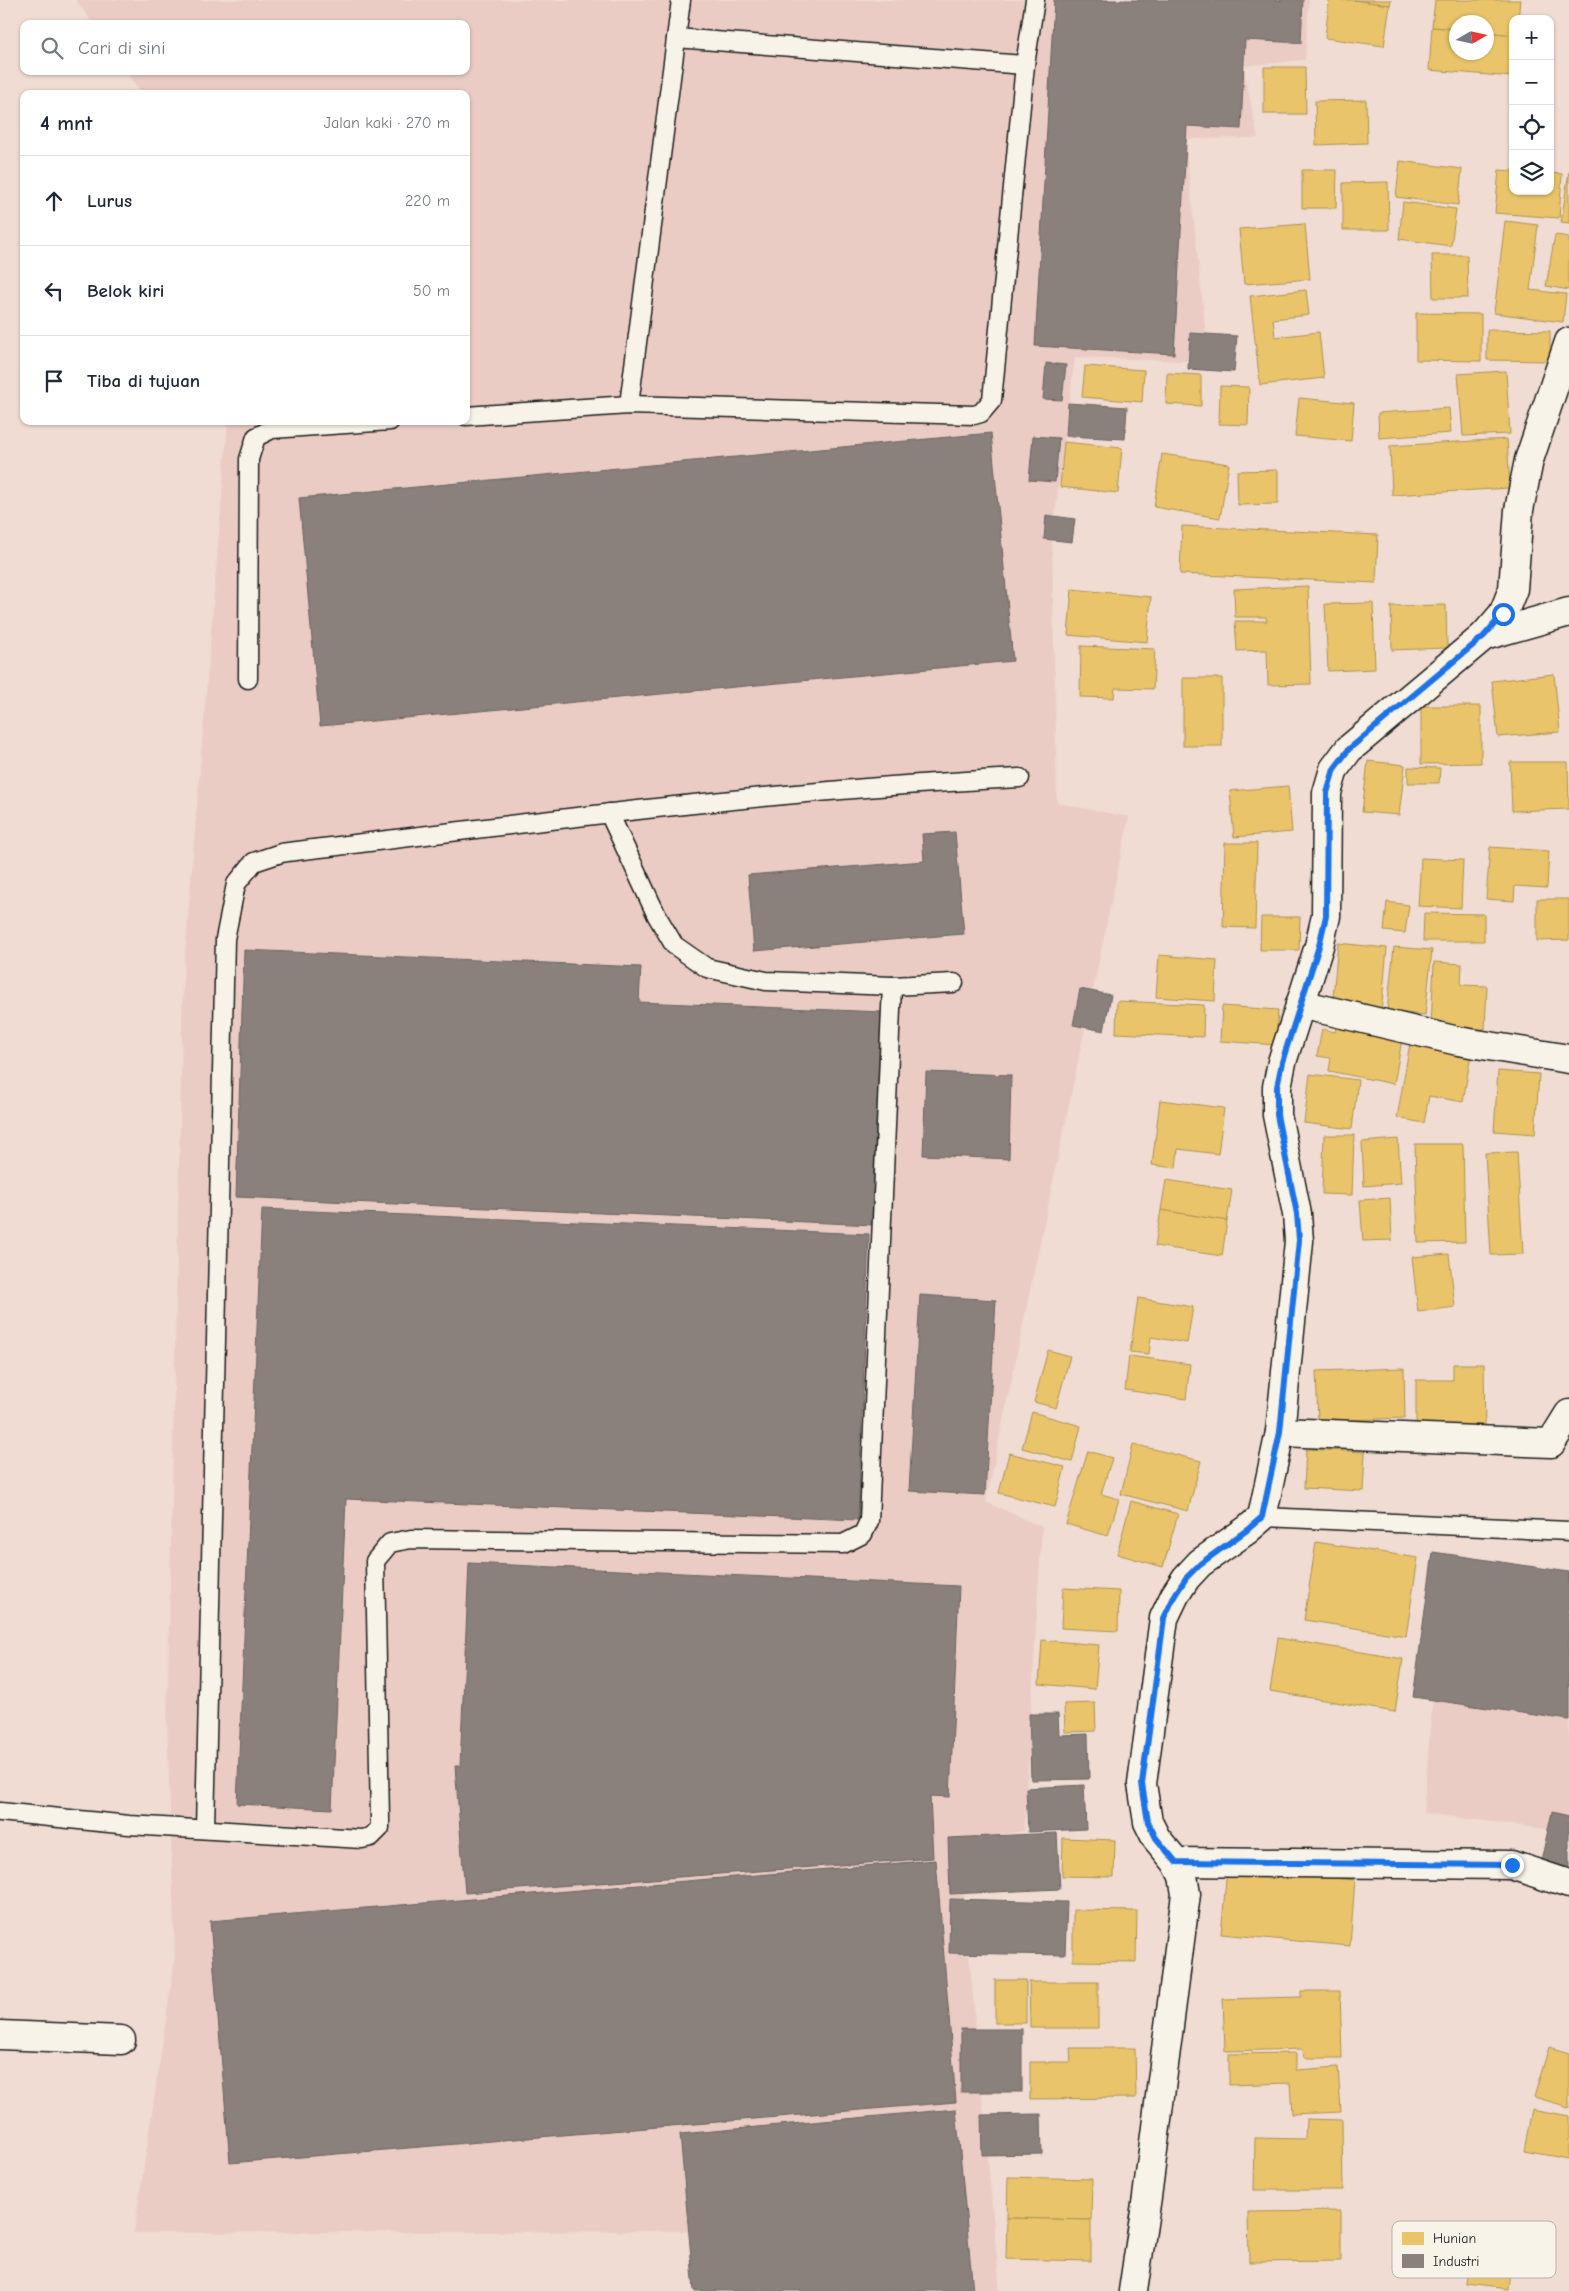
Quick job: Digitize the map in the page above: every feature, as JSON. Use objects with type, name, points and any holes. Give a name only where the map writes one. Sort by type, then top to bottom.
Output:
[{"type":"street","points":[[1133,2291],[1186,1894],[1183,1876],[1176,1862],[1156,1838],[1148,1822],[1142,1784],[1164,1618],[1186,1578],[1200,1564],[1262,1517],[1280,1432],[1299,1240],[1297,1214],[1277,1115],[1277,1087],[1282,1062],[1319,946],[1326,916],[1327,793],[1334,769],[1349,749],[1484,636],[1503,614],[1513,589],[1520,510],[1529,460],[1569,342]]},
{"type":"street","points":[[1484,636],[1569,612]]},
{"type":"street","points":[[1300,1004],[1458,1040],[1569,1059]]},
{"type":"street","points":[[1280,1432],[1551,1443],[1569,1414]]},
{"type":"street","points":[[1176,1862],[1512,1865],[1569,1884]]},
{"type":"street","points":[[0,2035],[121,2040]]},
{"type":"lane","points":[[629,405],[681,0]]},
{"type":"lane","points":[[470,416],[629,405],[974,415],[988,408],[992,400],[1025,65],[1035,0]]},
{"type":"lane","points":[[676,38],[1025,65]]},
{"type":"lane","points":[[248,679],[249,459],[256,437],[272,429],[331,425]]},
{"type":"lane","points":[[205,1829],[225,939],[236,884],[254,862],[281,853],[609,814],[918,783],[1020,778]]},
{"type":"lane","points":[[609,814],[657,916],[674,946],[707,968],[766,982],[892,986],[954,983]]},
{"type":"lane","points":[[0,1812],[129,1825],[362,1839],[375,1834],[380,1828],[375,1561],[390,1543],[411,1539],[843,1544],[863,1534],[869,1521],[892,986]]},
{"type":"lane","points":[[1262,1517],[1569,1531]]},
{"type":"shaded area","points":[[76,0],[1309,0],[1305,60],[1243,66],[1258,138],[1185,139],[1209,362],[1075,357],[1052,539],[1057,803],[1129,817],[986,1502],[1042,1527],[1024,1831],[959,1842],[1000,2291],[712,2291],[709,2231],[134,2233],[175,1958],[167,1722],[183,978],[228,425],[470,425],[470,90],[139,90],[129,75],[470,75],[470,20],[90,20]]},
{"type":"shaded area","points":[[1445,1552],[1569,1574],[1569,1832],[1423,1813]]},
{"type":"building: Hunian","points":[[1329,0],[1354,0],[1390,5],[1384,46],[1325,38]]},
{"type":"building: Hunian","points":[[1354,0],[1391,0],[1390,5]]},
{"type":"building: Hunian","points":[[1435,0],[1520,0],[1518,15],[1509,15],[1509,35],[1494,33],[1494,15],[1449,15],[1449,28],[1432,27]]},
{"type":"building: Hunian","points":[[1432,27],[1449,28],[1449,60],[1494,60],[1494,33],[1509,35],[1509,77],[1429,70]]},
{"type":"building: Hunian","points":[[1264,67],[1305,67],[1306,114],[1264,114]]},
{"type":"building: Hunian","points":[[1366,100],[1367,143],[1316,145],[1315,101]]},
{"type":"building: Hunian","points":[[1400,161],[1462,169],[1458,205],[1396,197]]},
{"type":"building: Hunian","points":[[1302,170],[1337,170],[1336,208],[1302,208]]},
{"type":"building: Hunian","points":[[1499,170],[1509,171],[1509,195],[1554,195],[1554,173],[1562,174],[1559,218],[1495,213]]},
{"type":"building: Hunian","points":[[1569,172],[1569,223],[1561,222]]},
{"type":"building: Hunian","points":[[1388,182],[1389,230],[1343,230],[1343,183]]},
{"type":"building: Hunian","points":[[1403,202],[1456,209],[1451,246],[1399,239]]},
{"type":"building: Hunian","points":[[1505,221],[1538,225],[1530,290],[1566,294],[1563,322],[1494,313]]},
{"type":"building: Hunian","points":[[1305,224],[1310,279],[1244,284],[1239,229]]},
{"type":"building: Hunian","points":[[1555,235],[1569,237],[1569,290],[1546,286]]},
{"type":"building: Hunian","points":[[1432,255],[1467,255],[1468,298],[1433,298]]},
{"type":"building: Hunian","points":[[1306,290],[1309,315],[1273,319],[1275,337],[1319,332],[1324,378],[1260,385],[1250,296]]},
{"type":"building: Hunian","points":[[1416,313],[1481,314],[1481,361],[1416,360]]},
{"type":"building: Hunian","points":[[1487,330],[1550,331],[1550,361],[1487,360]]},
{"type":"building: Hunian","points":[[1085,366],[1144,370],[1142,402],[1082,397]]},
{"type":"building: Hunian","points":[[1506,371],[1510,434],[1463,436],[1458,374]]},
{"type":"building: Hunian","points":[[1167,373],[1201,375],[1201,406],[1166,404]]},
{"type":"building: Hunian","points":[[1220,386],[1249,387],[1248,425],[1219,424]]},
{"type":"building: Hunian","points":[[1299,398],[1354,403],[1351,441],[1295,436]]},
{"type":"building: Hunian","points":[[1449,408],[1451,433],[1379,438],[1378,413]]},
{"type":"building: Hunian","points":[[1507,439],[1510,488],[1392,495],[1390,446]]},
{"type":"building: Hunian","points":[[1064,442],[1122,448],[1118,493],[1060,487]]},
{"type":"building: Hunian","points":[[1162,454],[1229,464],[1220,518],[1154,507]]},
{"type":"building: Hunian","points":[[1278,470],[1278,504],[1238,505],[1237,471]]},
{"type":"building: Hunian","points":[[1182,526],[1378,535],[1376,583],[1180,574]]},
{"type":"building: Hunian","points":[[1308,586],[1311,684],[1268,685],[1267,650],[1237,651],[1235,621],[1267,621],[1266,617],[1235,617],[1234,589]]},
{"type":"building: Hunian","points":[[1072,589],[1151,597],[1147,642],[1068,635]]},
{"type":"building: Hunian","points":[[1373,603],[1375,669],[1328,671],[1325,604]]},
{"type":"building: Hunian","points":[[1446,605],[1447,648],[1392,650],[1391,606]]},
{"type":"building: Hunian","points":[[1081,646],[1155,649],[1153,689],[1115,688],[1114,698],[1080,697]]},
{"type":"building: Hunian","points":[[1554,674],[1560,732],[1498,737],[1492,681]]},
{"type":"building: Hunian","points":[[1183,678],[1222,678],[1222,746],[1183,746]]},
{"type":"building: Hunian","points":[[1421,706],[1481,706],[1481,763],[1421,764]]},
{"type":"building: Hunian","points":[[1368,761],[1405,765],[1399,815],[1362,812]]},
{"type":"building: Hunian","points":[[1510,762],[1568,762],[1569,809],[1512,811]]},
{"type":"building: Hunian","points":[[1408,767],[1440,768],[1439,783],[1408,783]]},
{"type":"building: Hunian","points":[[1288,786],[1292,832],[1234,837],[1230,791]]},
{"type":"building: Hunian","points":[[1225,843],[1257,843],[1255,928],[1223,927]]},
{"type":"building: Hunian","points":[[1490,847],[1549,851],[1547,888],[1515,886],[1514,901],[1486,899]]},
{"type":"building: Hunian","points":[[1421,858],[1463,860],[1461,908],[1418,906]]},
{"type":"building: Hunian","points":[[1537,899],[1569,899],[1569,940],[1537,941]]},
{"type":"building: Hunian","points":[[1387,902],[1409,905],[1405,933],[1384,931]]},
{"type":"building: Hunian","points":[[1424,913],[1484,914],[1484,941],[1423,941]]},
{"type":"building: Hunian","points":[[1261,917],[1300,917],[1299,950],[1260,950]]},
{"type":"building: Hunian","points":[[1338,943],[1387,948],[1381,1013],[1332,1008]]},
{"type":"building: Hunian","points":[[1394,947],[1432,950],[1425,1015],[1387,1011]]},
{"type":"building: Hunian","points":[[1159,955],[1217,960],[1215,1001],[1156,997]]},
{"type":"building: Hunian","points":[[1434,962],[1462,964],[1461,985],[1487,986],[1485,1029],[1431,1027]]},
{"type":"building: Hunian","points":[[1117,1001],[1204,1005],[1203,1037],[1116,1033]]},
{"type":"building: Hunian","points":[[1222,1006],[1278,1010],[1276,1045],[1220,1041]]},
{"type":"building: Hunian","points":[[1337,1021],[1403,1034],[1394,1084],[1329,1071],[1331,1058],[1317,1056],[1322,1029],[1335,1032]]},
{"type":"building: Hunian","points":[[1410,1043],[1471,1054],[1463,1102],[1429,1096],[1424,1123],[1397,1118]]},
{"type":"building: Hunian","points":[[1498,1071],[1539,1074],[1535,1134],[1494,1131]]},
{"type":"building: Hunian","points":[[1310,1074],[1358,1080],[1352,1129],[1304,1123]]},
{"type":"building: Hunian","points":[[1160,1100],[1224,1108],[1218,1154],[1178,1149],[1176,1168],[1152,1165]]},
{"type":"building: Hunian","points":[[1324,1135],[1354,1135],[1352,1195],[1322,1194]]},
{"type":"building: Hunian","points":[[1398,1139],[1401,1183],[1364,1186],[1362,1142]]},
{"type":"building: Hunian","points":[[1415,1144],[1463,1144],[1465,1242],[1418,1243]]},
{"type":"building: Hunian","points":[[1517,1152],[1523,1254],[1491,1255],[1485,1153]]},
{"type":"building: Hunian","points":[[1166,1180],[1232,1190],[1227,1221],[1161,1210]]},
{"type":"building: Hunian","points":[[1390,1198],[1392,1240],[1363,1241],[1360,1200]]},
{"type":"building: Hunian","points":[[1161,1210],[1227,1221],[1222,1256],[1155,1246]]},
{"type":"building: Hunian","points":[[1449,1254],[1455,1307],[1418,1312],[1412,1257]]},
{"type":"building: Hunian","points":[[1138,1298],[1193,1307],[1187,1343],[1151,1337],[1149,1354],[1130,1352]]},
{"type":"building: Hunian","points":[[1048,1350],[1070,1356],[1056,1408],[1034,1402]]},
{"type":"building: Hunian","points":[[1129,1356],[1190,1364],[1186,1399],[1125,1390]]},
{"type":"building: Hunian","points":[[1453,1364],[1484,1364],[1485,1430],[1416,1430],[1416,1380],[1453,1380]]},
{"type":"building: Hunian","points":[[1404,1368],[1405,1418],[1318,1421],[1316,1371]]},
{"type":"building: Hunian","points":[[1032,1412],[1081,1426],[1072,1462],[1022,1448]]},
{"type":"building: Hunian","points":[[1133,1444],[1201,1461],[1188,1511],[1121,1494]]},
{"type":"building: Hunian","points":[[1306,1449],[1365,1452],[1363,1491],[1304,1488]]},
{"type":"building: Hunian","points":[[1088,1451],[1112,1458],[1101,1494],[1119,1499],[1108,1536],[1066,1524]]},
{"type":"building: Hunian","points":[[1009,1453],[1065,1467],[1055,1507],[999,1493]]},
{"type":"building: Hunian","points":[[1131,1501],[1178,1514],[1163,1567],[1117,1554]]},
{"type":"building: Hunian","points":[[1316,1542],[1418,1558],[1406,1636],[1304,1620]]},
{"type":"building: Hunian","points":[[1063,1588],[1119,1591],[1118,1631],[1061,1628]]},
{"type":"building: Hunian","points":[[1278,1638],[1403,1659],[1395,1712],[1270,1691]]},
{"type":"building: Hunian","points":[[1042,1640],[1099,1645],[1095,1689],[1039,1684]]},
{"type":"building: Hunian","points":[[1095,1703],[1096,1731],[1065,1732],[1064,1704]]},
{"type":"building: Hunian","points":[[1063,1838],[1115,1840],[1114,1877],[1062,1876]]},
{"type":"building: Hunian","points":[[1227,1869],[1355,1880],[1350,1946],[1221,1934]]},
{"type":"building: Hunian","points":[[1073,1910],[1137,1911],[1136,1962],[1073,1961]]},
{"type":"building: Hunian","points":[[995,1980],[1026,1980],[1026,2023],[995,2023]]},
{"type":"building: Hunian","points":[[1029,1982],[1098,1982],[1098,2028],[1030,2028]]},
{"type":"building: Hunian","points":[[1301,1991],[1340,1991],[1342,2058],[1304,2058],[1303,2049],[1225,2051],[1223,1999],[1301,1997]]},
{"type":"building: Hunian","points":[[1549,2047],[1569,2053],[1569,2107],[1534,2097]]},
{"type":"building: Hunian","points":[[1070,2048],[1135,2048],[1136,2098],[1030,2099],[1030,2062],[1071,2062]]},
{"type":"building: Hunian","points":[[1296,2053],[1296,2070],[1338,2067],[1341,2112],[1292,2114],[1290,2083],[1229,2085],[1229,2054]]},
{"type":"building: Hunian","points":[[1532,2109],[1569,2116],[1569,2159],[1524,2151]]},
{"type":"building: Hunian","points":[[1306,2119],[1342,2120],[1343,2190],[1254,2190],[1255,2138],[1305,2139]]},
{"type":"building: Hunian","points":[[1008,2177],[1092,2179],[1091,2220],[1007,2218]]},
{"type":"building: Hunian","points":[[1341,2211],[1341,2261],[1249,2262],[1248,2212]]},
{"type":"building: Hunian","points":[[1007,2218],[1091,2220],[1091,2261],[1006,2259]]},
{"type":"building: Hunian","points":[[1467,2278],[1510,2278],[1509,2289],[1466,2284]]},
{"type":"building: Industri","points":[[1054,0],[1303,0],[1301,43],[1245,40],[1241,129],[1187,126],[1174,354],[1035,346]]},
{"type":"building: Industri","points":[[1190,333],[1237,336],[1234,372],[1188,369]]},
{"type":"building: Industri","points":[[1046,363],[1066,365],[1062,400],[1043,399]]},
{"type":"building: Industri","points":[[1068,403],[1127,407],[1125,439],[1066,436]]},
{"type":"building: Industri","points":[[991,433],[1013,661],[320,726],[299,498]]},
{"type":"building: Industri","points":[[1033,436],[1059,438],[1055,482],[1029,480]]},
{"type":"building: Industri","points":[[1046,515],[1075,519],[1072,542],[1044,539]]},
{"type":"building: Industri","points":[[955,832],[964,934],[754,951],[748,875],[924,861],[922,834]]},
{"type":"building: Industri","points":[[244,950],[641,967],[639,1002],[883,1012],[874,1225],[236,1197]]},
{"type":"building: Industri","points":[[1080,989],[1111,995],[1104,1031],[1073,1025]]},
{"type":"building: Industri","points":[[926,1072],[1011,1075],[1009,1159],[923,1155]]},
{"type":"building: Industri","points":[[262,1209],[869,1234],[858,1520],[346,1499],[332,1809],[237,1804]]},
{"type":"building: Industri","points":[[920,1295],[996,1300],[985,1495],[909,1491]]},
{"type":"building: Industri","points":[[1433,1552],[1569,1572],[1569,1720],[1413,1697]]},
{"type":"building: Industri","points":[[469,1563],[959,1586],[950,1797],[930,1796],[933,1858],[465,1893],[455,1766],[460,1766]]},
{"type":"building: Industri","points":[[1029,1714],[1058,1714],[1059,1735],[1088,1734],[1089,1779],[1031,1780]]},
{"type":"building: Industri","points":[[1084,1785],[1086,1829],[1028,1832],[1026,1788]]},
{"type":"building: Industri","points":[[1552,1812],[1569,1816],[1569,1868],[1541,1861]]},
{"type":"building: Industri","points":[[1057,1833],[1060,1889],[950,1894],[948,1838]]},
{"type":"building: Industri","points":[[936,1860],[956,2102],[230,2163],[210,1921]]},
{"type":"building: Industri","points":[[950,1899],[1067,1902],[1065,1955],[949,1953]]},
{"type":"building: Industri","points":[[961,2029],[1022,2029],[1022,2092],[961,2092]]},
{"type":"building: Industri","points":[[956,2109],[973,2291],[694,2291],[680,2134]]},
{"type":"building: Industri","points":[[1041,2114],[1042,2154],[982,2155],[981,2115]]},
{"type":"route","points":[[1503,614],[1484,636],[1349,749],[1334,769],[1327,793],[1328,890],[1326,916],[1319,946],[1282,1062],[1277,1087],[1277,1115],[1297,1214],[1299,1240],[1280,1432],[1262,1517],[1200,1564],[1186,1578],[1164,1618],[1142,1784],[1148,1822],[1156,1838],[1176,1862],[1512,1865]]}]
